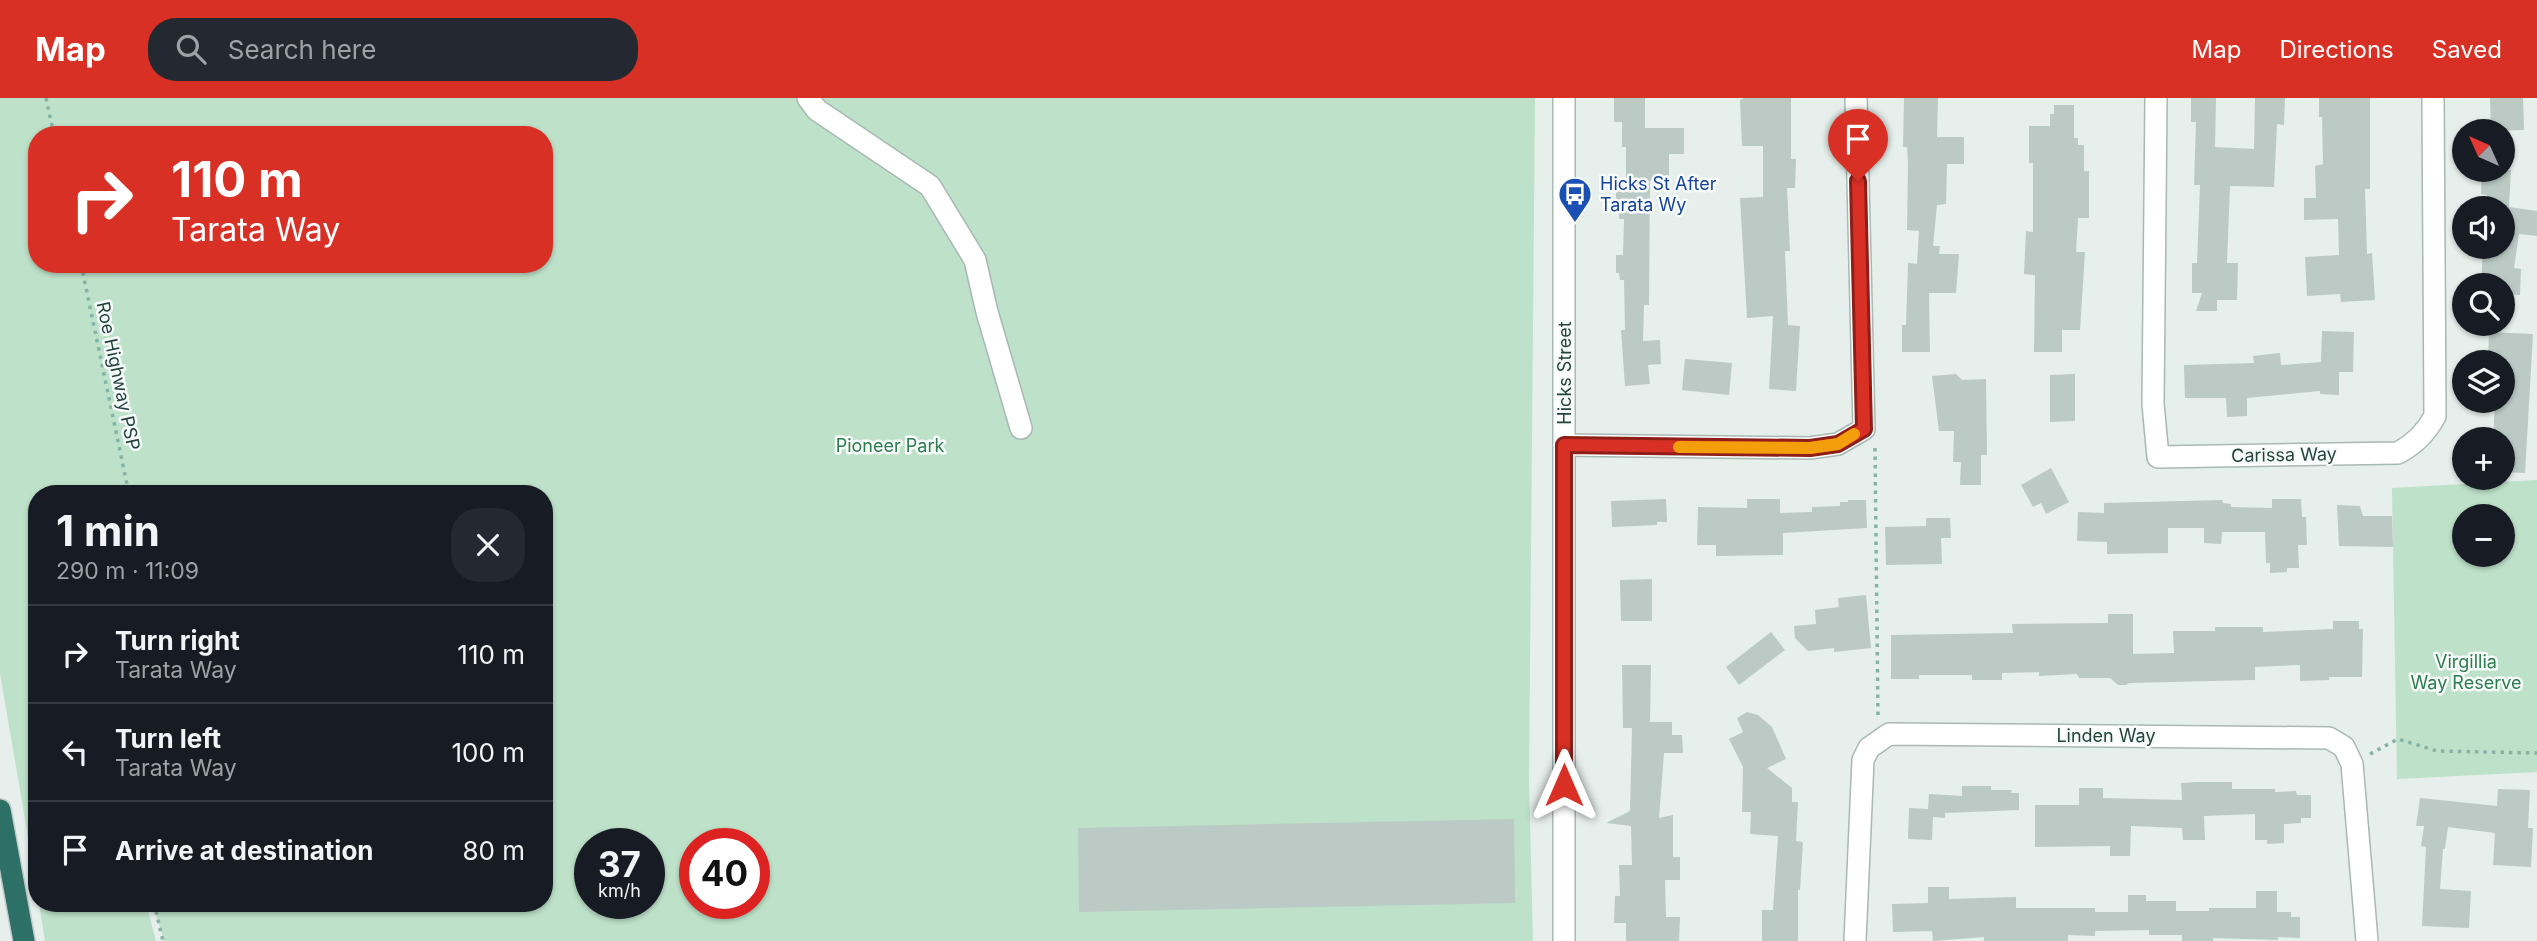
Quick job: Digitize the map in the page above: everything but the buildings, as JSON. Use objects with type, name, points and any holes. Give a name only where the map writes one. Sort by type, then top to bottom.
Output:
[{"type":"highway","points":[[0,810],[24,941]]},
{"type":"street","points":[[808,98],[817,110],[930,186],[975,260],[987,312],[1021,428]]},
{"type":"street","name":"Hicks Street","points":[[1564,98],[1564,941]]},
{"type":"street","points":[[1564,445],[1810,448],[1838,444],[1864,429],[1857,98]]},
{"type":"street","name":"Carissa Way","points":[[2156,98],[2153,404],[2158,457],[2399,453],[2411,446],[2430,426],[2435,416],[2433,98]]},
{"type":"street","name":"Linden Way","points":[[1878,740],[1889,734],[2329,738],[2344,747],[2352,764]]},
{"type":"street","points":[[1855,941],[1863,760],[1869,748],[1878,740]]},
{"type":"street","points":[[2352,764],[2367,941]]},
{"type":"path","points":[[46,98],[52,126]]},
{"type":"path","name":"Roe Highway PSP","points":[[83,273],[127,485]]},
{"type":"path","points":[[1864,429],[1875,444],[1878,740]]},
{"type":"path","points":[[2352,764],[2398,739],[2437,751],[2537,753]]},
{"type":"path","points":[[156,912],[163,941]]},
{"type":"green space","name":"Pioneer Park","points":[[0,98],[1535,98],[1529,780],[1533,941],[164,941],[155,912],[553,912],[553,485],[28,485],[28,837],[0,673]]},
{"type":"green space","name":"Virgillia Way Reserve","points":[[2537,480],[2537,772],[2397,779],[2392,488],[2452,485],[2452,490],[2515,490],[2515,481]]},
{"type":"green space","points":[[40,912],[148,912],[156,941],[45,941]]},
{"type":"slow traffic","points":[[1679,447],[1810,448],[1838,444],[1854,434]]},
{"type":"place","name":"Hicks St After Tarata Wy","points":[[1575,224]]},
{"type":"route","points":[[1564,785],[1564,445],[1810,448],[1838,444],[1864,429],[1858,181]]}]
